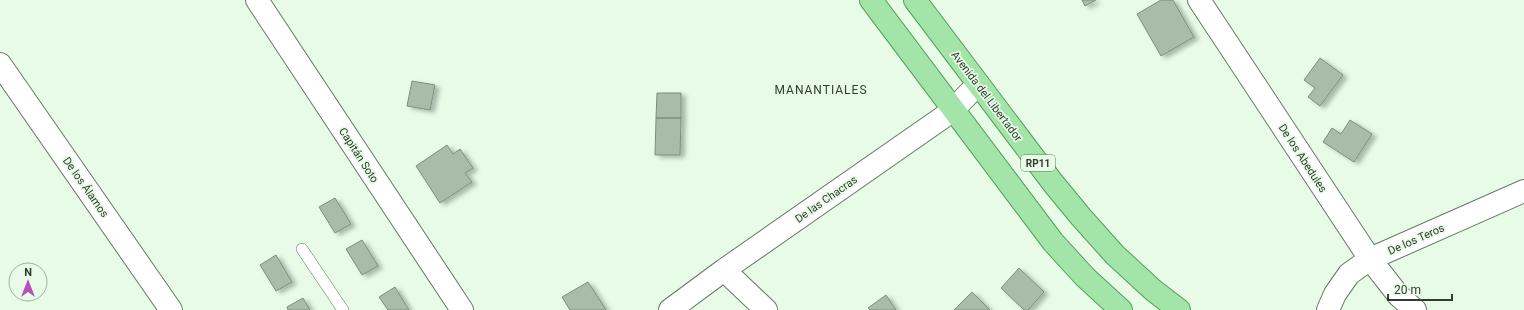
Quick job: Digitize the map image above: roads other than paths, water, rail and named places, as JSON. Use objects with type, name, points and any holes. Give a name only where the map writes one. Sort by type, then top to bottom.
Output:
[{"type":"main road","points":[[871,0],[952,110],[1054,242],[1084,277],[1121,310]]},
{"type":"main road","name":"Avenida del Libertador","points":[[915,0],[1053,183],[1081,217],[1115,255],[1179,310]]},
{"type":"street","name":"Capitán Soto","points":[[257,0],[462,310]]},
{"type":"street","name":"De los Abedules","points":[[1199,0],[1370,259],[1399,296],[1415,310]]},
{"type":"street","name":"De los Álamos","points":[[0,64],[171,310]]},
{"type":"street","name":"De las Chacras","points":[[670,310],[724,270],[952,110],[978,84]]},
{"type":"street","name":"De los Teros","points":[[1328,310],[1335,294],[1349,274],[1370,259],[1524,191]]},
{"type":"street","points":[[724,270],[766,310]]},
{"type":"lane","points":[[302,249],[343,310]]},
{"type":"district","name":"MANANTIALES","points":[[821,90]]}]
